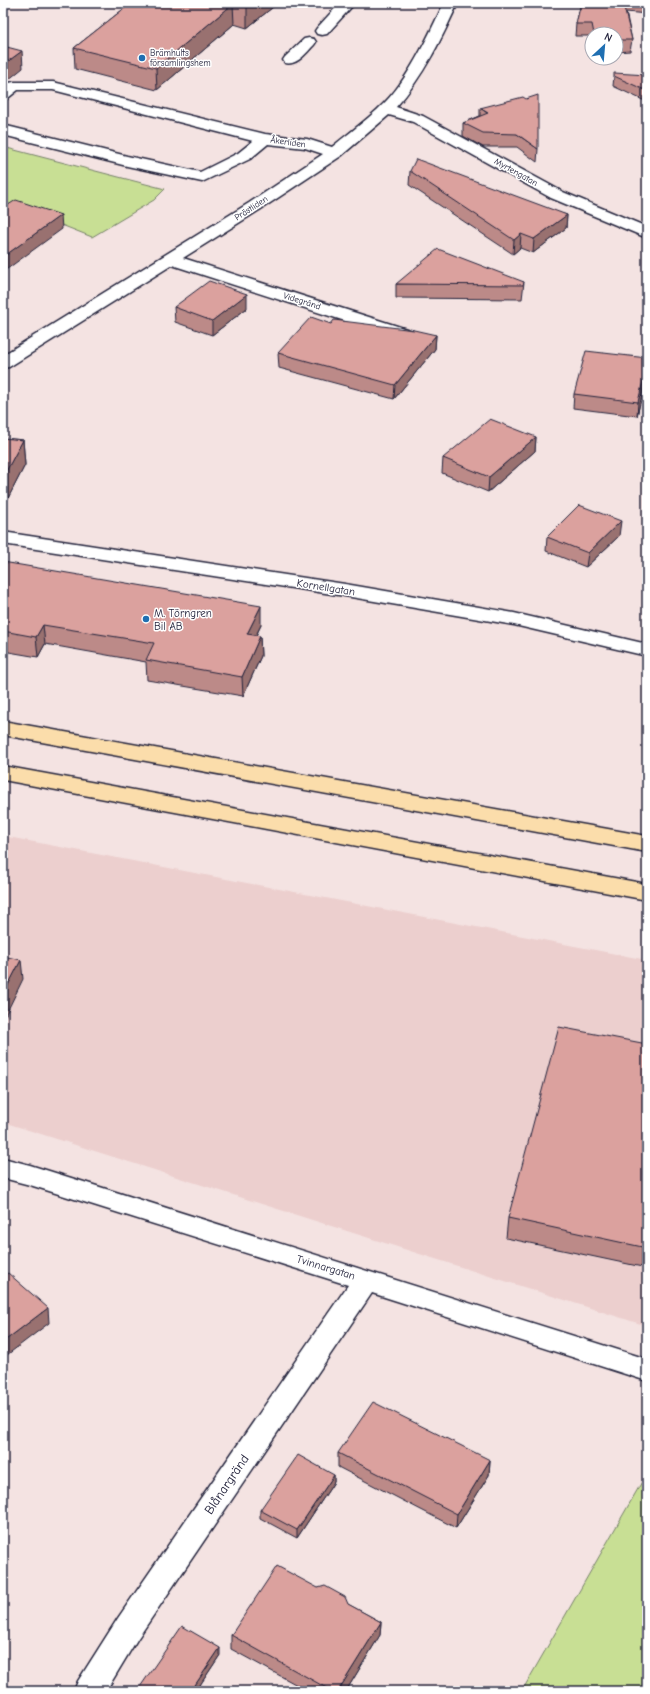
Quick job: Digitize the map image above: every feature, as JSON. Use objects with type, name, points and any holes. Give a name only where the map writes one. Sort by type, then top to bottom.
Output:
[{"type":"highway","points":[[3,728],[647,844]]},
{"type":"highway","points":[[3,773],[647,892]]},
{"type":"street","points":[[322,31],[348,3]]},
{"type":"street","name":"Prästliden","points":[[3,363],[255,206],[335,153],[386,110],[406,87],[436,37],[451,3]]},
{"type":"street","points":[[290,60],[309,42]]},
{"type":"street","points":[[3,95],[14,86],[53,86],[265,139]]},
{"type":"street","name":"Myrtengatan","points":[[386,110],[418,119],[557,195],[647,233]]},
{"type":"street","name":"Åkerliden","points":[[3,130],[127,161],[202,177],[244,156],[265,139],[307,144],[335,153]]},
{"type":"street","name":"Videgränd","points":[[170,259],[419,339]]},
{"type":"street","name":"Kornellgatan","points":[[3,538],[300,583],[514,619],[647,650]]},
{"type":"street","name":"Tvinnargatan","points":[[3,1168],[30,1175],[366,1280],[647,1370]]},
{"type":"street","name":"Blånargränd","points":[[89,1691],[128,1628],[366,1280]]},
{"type":"shaded area","points":[[3,836],[647,960],[647,1326],[3,1122]]},
{"type":"green space","points":[[3,147],[165,189],[154,200],[92,237],[26,211],[3,206]]},
{"type":"green space","points":[[647,1473],[647,1691],[522,1691]]},
{"type":"building","points":[[131,3],[252,3],[247,7],[233,4],[156,68],[74,48]]},
{"type":"building","points":[[581,3],[623,3],[632,40],[624,40],[624,26],[592,26],[592,24],[576,24]]},
{"type":"building","points":[[3,46],[22,51],[3,65]]},
{"type":"building","points":[[614,73],[647,75],[647,91],[614,76]]},
{"type":"building","points":[[538,95],[538,149],[517,134],[483,133],[463,123],[488,113],[480,108],[523,97],[526,99]]},
{"type":"building","points":[[416,159],[567,215],[534,239],[521,234],[514,240],[410,171]]},
{"type":"building","points":[[16,200],[61,215],[3,257],[3,206],[5,207]]},
{"type":"building","points":[[438,249],[524,282],[523,285],[396,284]]},
{"type":"building","points":[[209,281],[247,294],[212,321],[174,307]]},
{"type":"building","points":[[311,317],[331,324],[334,320],[414,330],[436,335],[395,385],[278,353]]},
{"type":"building","points":[[586,351],[647,358],[647,364],[638,402],[574,394]]},
{"type":"building","points":[[490,419],[536,437],[489,477],[443,458]]},
{"type":"building","points":[[3,438],[23,440],[3,477]]},
{"type":"building","points":[[579,505],[621,521],[588,553],[547,537]]},
{"type":"building","points":[[3,562],[261,606],[247,634],[260,636],[242,677],[146,660],[154,643],[43,625],[36,637],[3,631]]},
{"type":"building","points":[[3,956],[21,960],[3,995]]},
{"type":"building","points":[[559,1027],[647,1044],[647,1248],[508,1218]]},
{"type":"building","points":[[8,1273],[48,1308],[3,1342],[3,1276]]},
{"type":"building","points":[[373,1402],[490,1460],[457,1514],[338,1453]]},
{"type":"building","points":[[298,1455],[334,1475],[297,1530],[260,1510]]},
{"type":"building","points":[[277,1566],[318,1588],[325,1586],[345,1597],[348,1604],[381,1622],[338,1691],[332,1691],[231,1635]]},
{"type":"building","points":[[182,1626],[220,1648],[191,1691],[146,1691],[140,1687]]},
{"type":"place","name":"Brämhults församlingshem","points":[[142,58]]},
{"type":"place","name":"M. Törngren Bil AB","points":[[146,619]]}]
